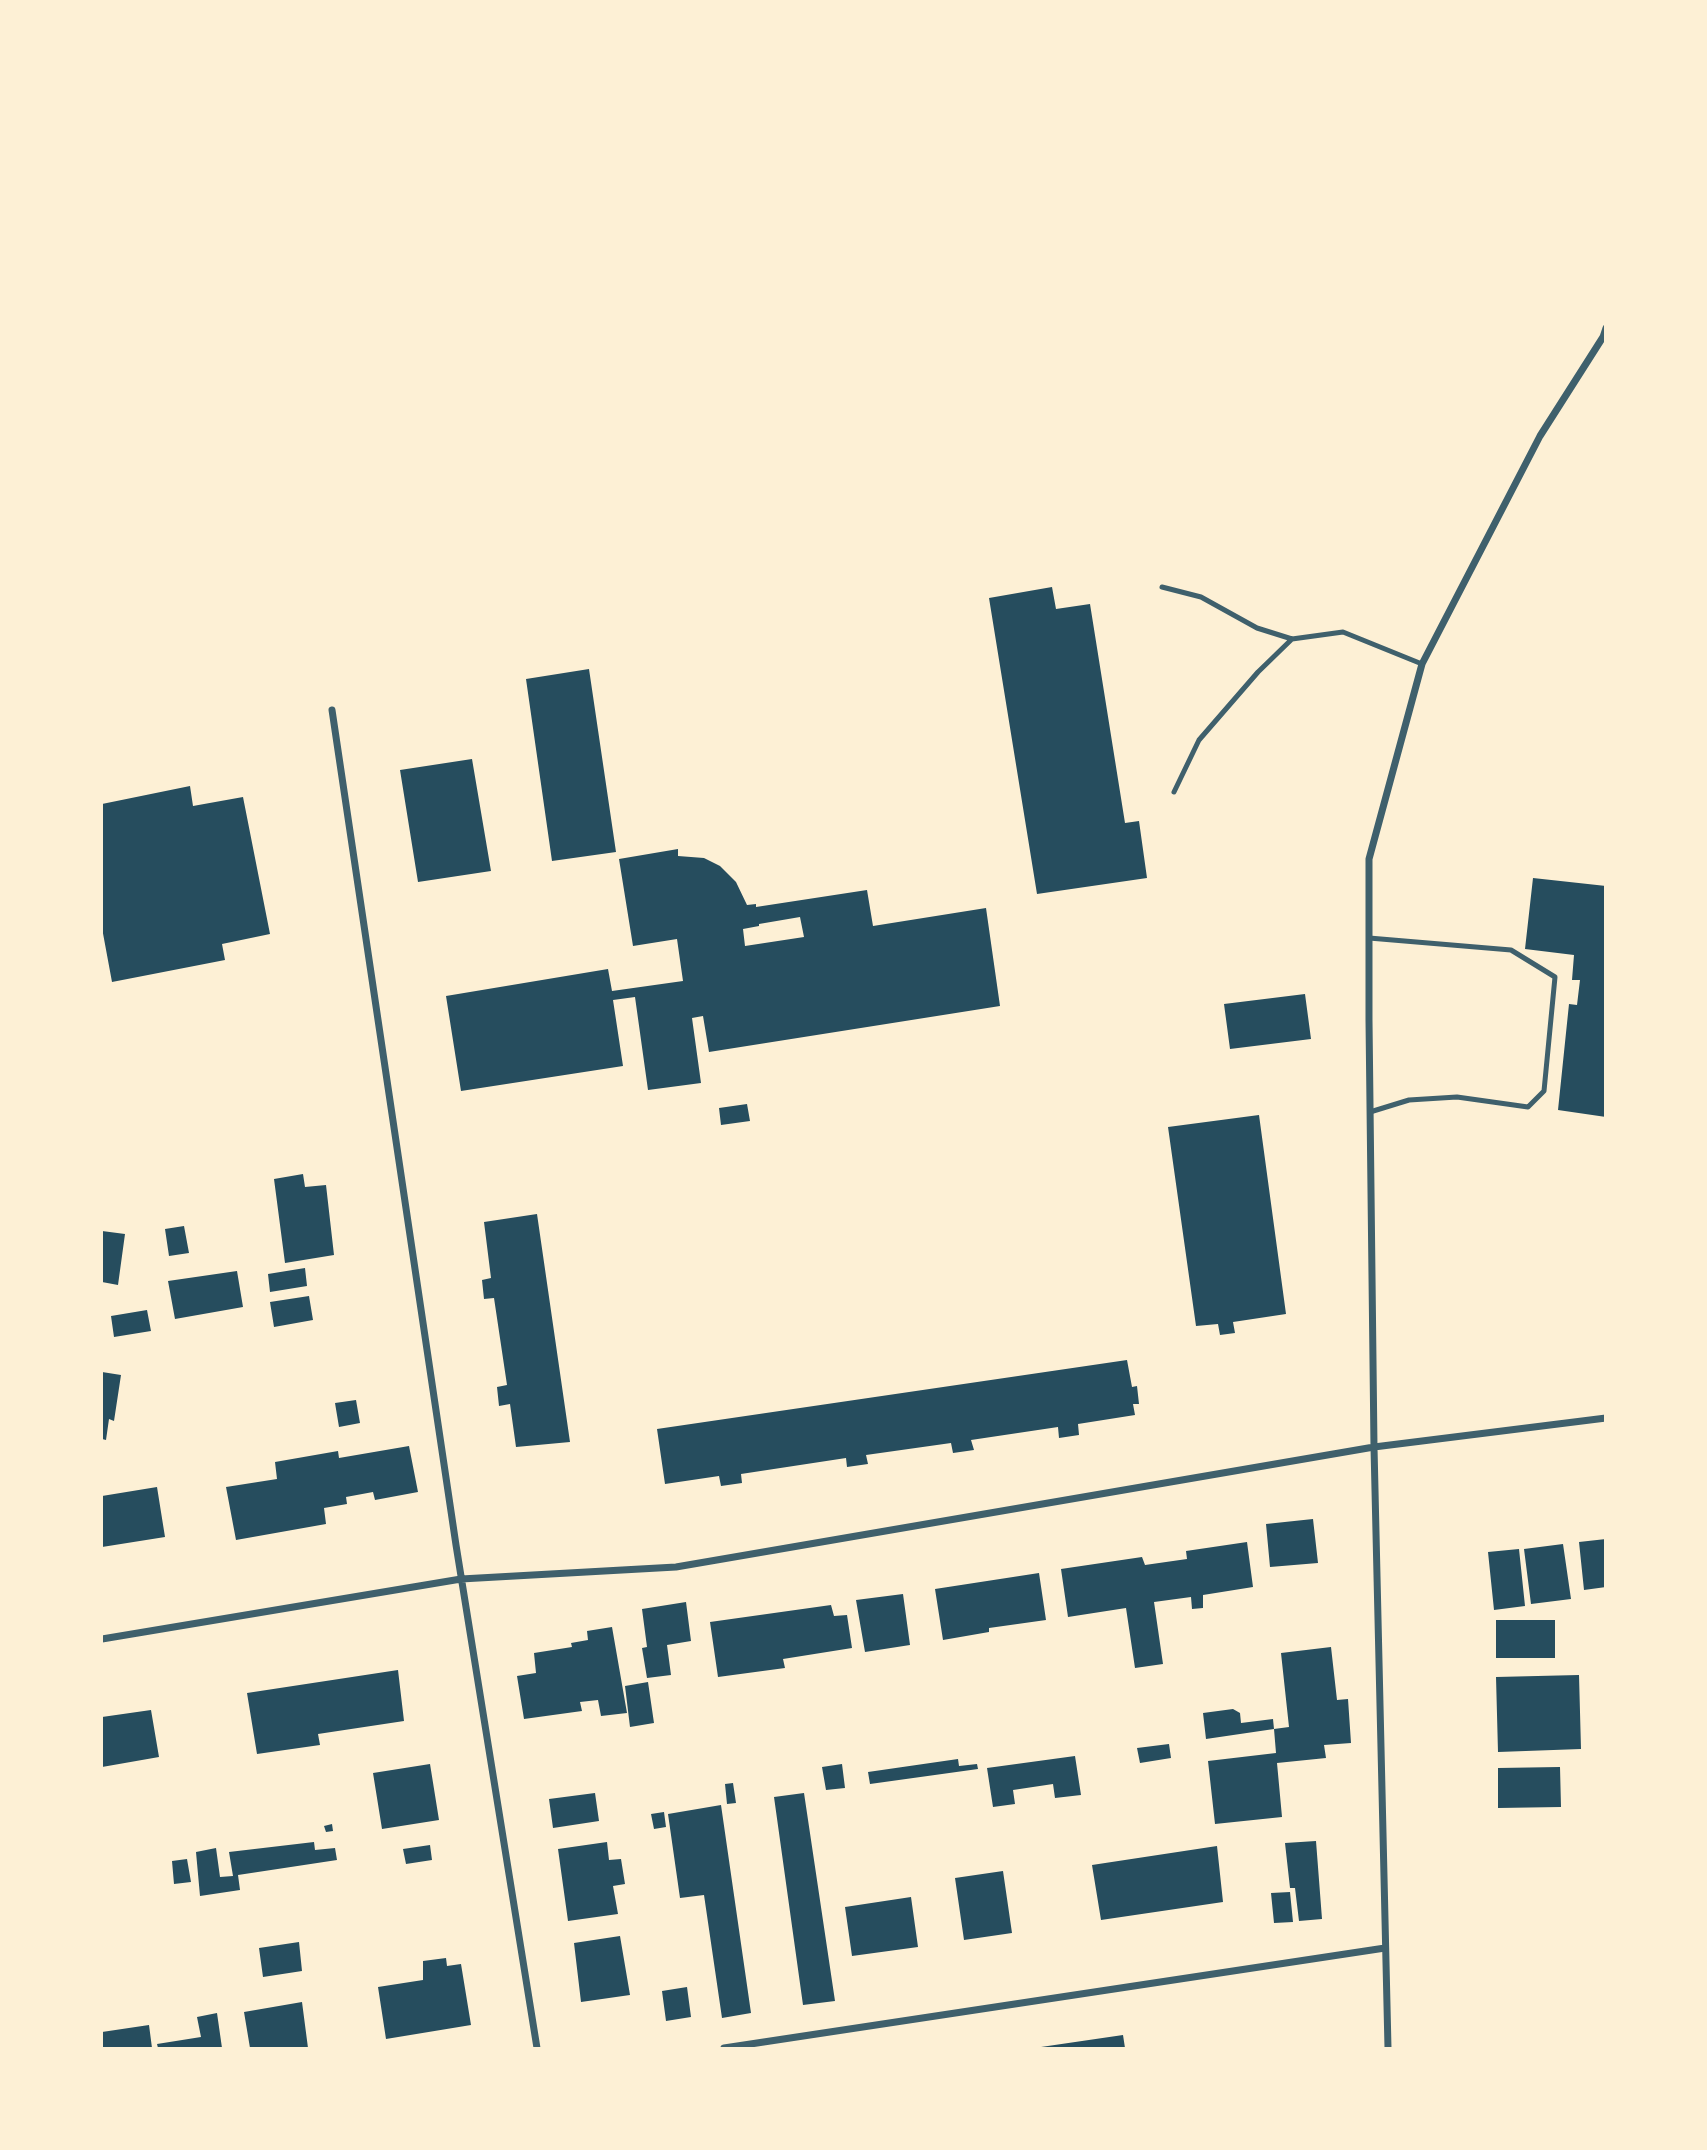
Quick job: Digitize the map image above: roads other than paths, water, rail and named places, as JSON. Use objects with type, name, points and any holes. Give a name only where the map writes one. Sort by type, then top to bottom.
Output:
[{"type":"street","points":[[1388,2049],[1374,1447],[1369,859],[1422,664],[1540,436],[1603,337],[1605,328]]},
{"type":"street","points":[[332,710],[461,1579],[537,2049]]},
{"type":"street","points":[[102,1639],[461,1579],[676,1567],[1374,1447],[1605,1418]]},
{"type":"street","points":[[724,2049],[1385,1948]]},
{"type":"lane","points":[[1162,587],[1201,597],[1257,628],[1292,639],[1343,632],[1422,664]]},
{"type":"lane","points":[[1174,792],[1199,740],[1258,672],[1292,639]]},
{"type":"lane","points":[[1369,937],[1511,950],[1555,977],[1553,1022],[1544,1091],[1528,1107],[1457,1097],[1409,1100],[1370,1112]]}]
